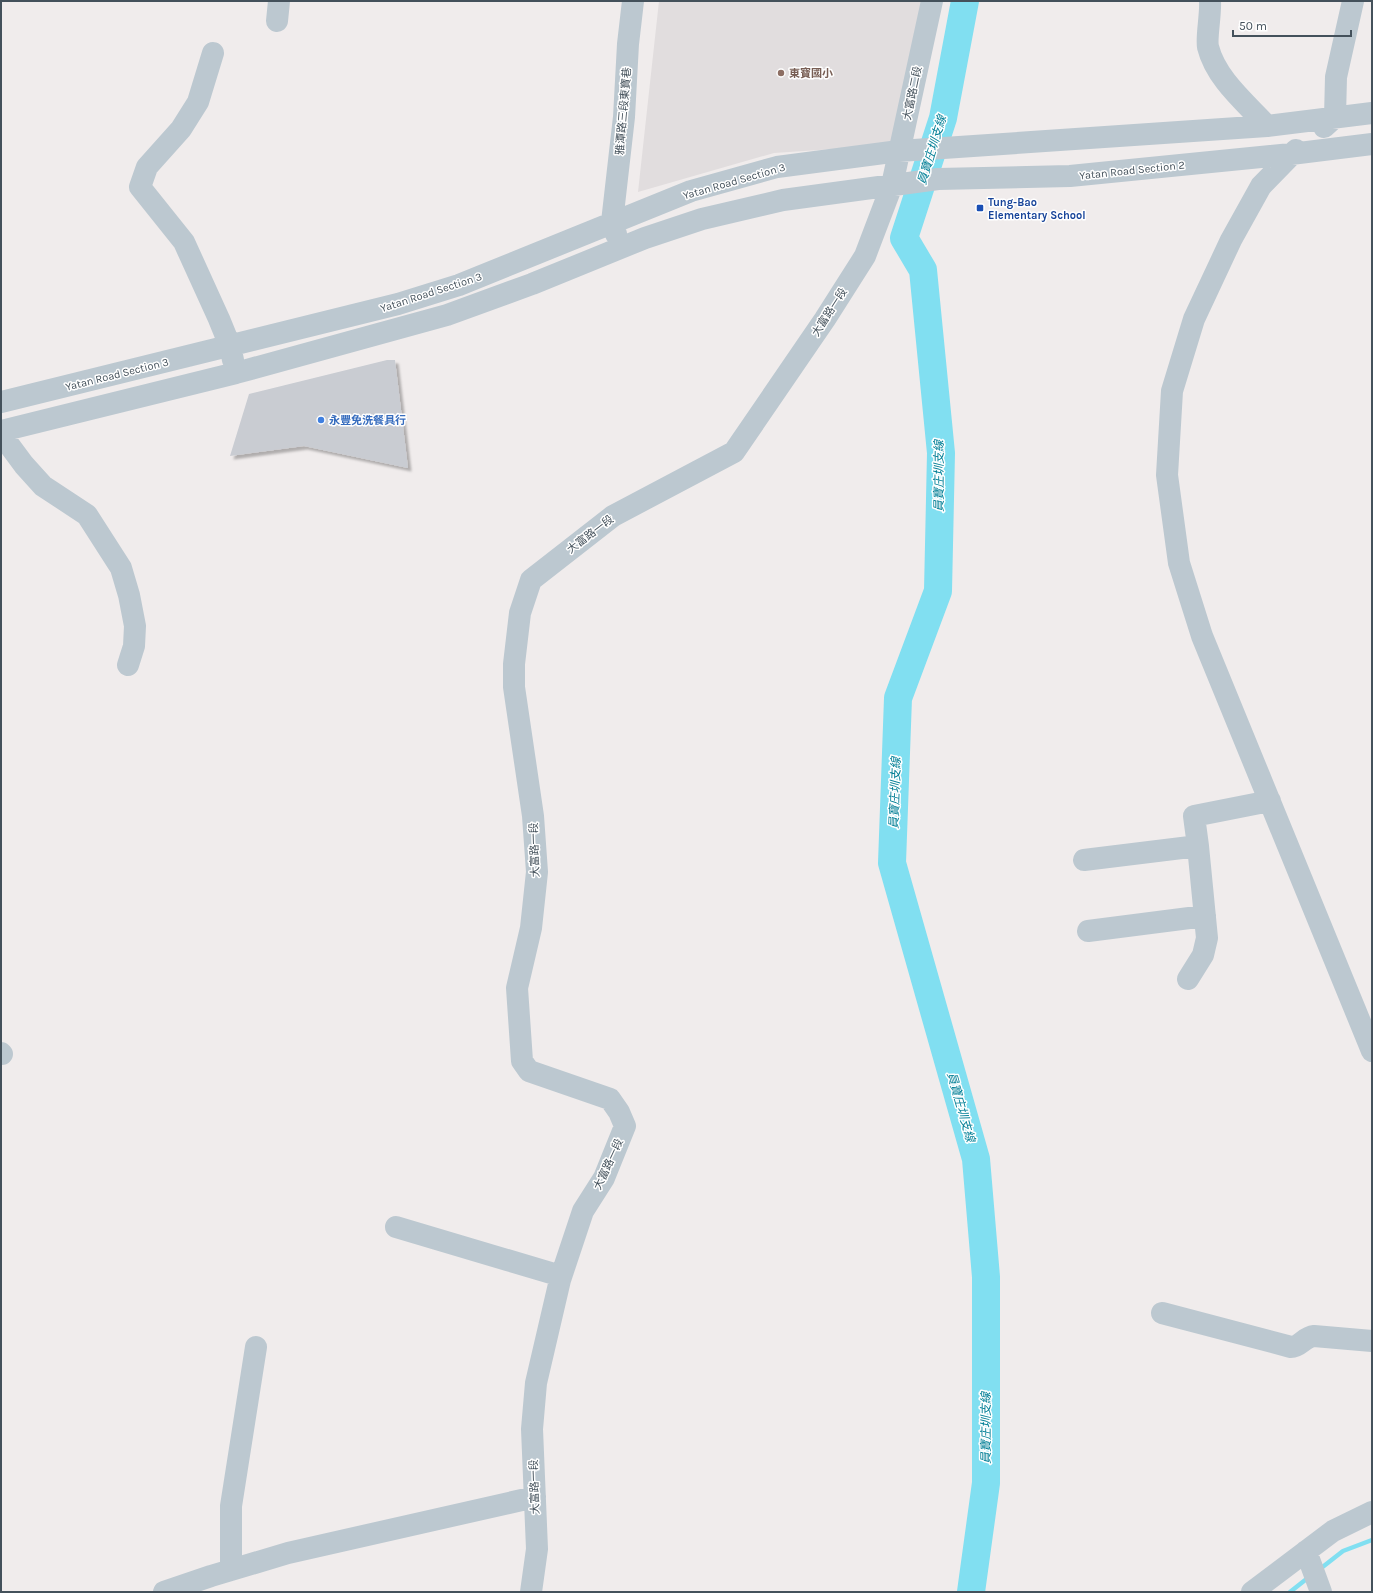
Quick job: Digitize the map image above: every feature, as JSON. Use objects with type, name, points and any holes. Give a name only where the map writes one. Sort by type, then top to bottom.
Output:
[{"type":"street","name":"雅潭路三段東寶巷","points":[[612,222],[624,117],[628,44],[633,1]]},
{"type":"street","name":"大富路二段","points":[[892,186],[932,1]]},
{"type":"street","points":[[1210,1],[1211,15],[1208,46],[1220,73],[1267,126]]},
{"type":"street","points":[[1336,117],[1336,77],[1353,1]]},
{"type":"street","points":[[213,53],[198,102],[181,129],[147,167],[140,187],[184,242],[230,346],[236,372]]},
{"type":"street","points":[[899,151],[1267,126],[1372,113]]},
{"type":"street","points":[[1336,117],[1291,154],[1261,186],[1231,240],[1194,319],[1172,391],[1168,475],[1179,563],[1202,636],[1372,1051]]},
{"type":"street","name":"Yatan Road Section 2","points":[[892,186],[938,180],[1070,176],[1291,154],[1372,144]]},
{"type":"street","name":"Yatan Road Section 3","points":[[1,402],[398,304],[459,285],[691,191],[777,167],[899,151]]},
{"type":"street","points":[[777,167],[783,200]]},
{"type":"street","points":[[1,431],[236,372],[447,315],[532,284],[620,248],[702,219],[783,200],[892,186]]},
{"type":"street","name":"大富路一段","points":[[531,1592],[537,1549],[532,1429],[536,1383],[561,1276],[583,1211],[604,1178],[624,1126],[619,1112],[610,1099],[529,1071],[522,1061],[517,988],[531,928],[537,872],[533,816],[514,687],[514,664],[520,613],[531,580],[607,520],[734,452],[825,319],[865,256],[892,186]]},
{"type":"street","points":[[612,222],[620,248]]},
{"type":"street","points":[[1,434],[24,465],[43,486],[87,515],[121,568],[129,595],[135,626],[134,646],[128,665]]},
{"type":"street","points":[[1188,979],[1204,955],[1207,938],[1194,816],[1270,801]]},
{"type":"street","points":[[1084,860],[1198,846]]},
{"type":"street","points":[[1088,931],[1205,916]]},
{"type":"street","points":[[396,1227],[561,1276]]},
{"type":"street","points":[[1162,1313],[1291,1348],[1296,1347],[1306,1339],[1314,1336],[1372,1341]]},
{"type":"street","points":[[231,1570],[231,1506],[256,1347]]},
{"type":"street","points":[[164,1592],[288,1553],[535,1497]]},
{"type":"street","points":[[1252,1592],[1333,1531],[1372,1512]]},
{"type":"street","points":[[1306,1551],[1322,1592]]},
{"type":"shaded area","name":"東寶國小","points":[[659,1],[927,1],[894,145],[774,153],[638,192]]},
{"type":"building","name":"永豐免洗餐具行","points":[[387,360],[395,360],[408,468],[304,446],[230,456],[249,394]]},
{"type":"waterway","name":"員寶庄圳支線","points":[[965,1],[943,118],[904,238],[923,270],[941,453],[938,591],[898,698],[892,863],[976,1159],[986,1277],[986,1483],[971,1592]]},
{"type":"waterway","points":[[1320,1569],[1343,1551],[1372,1540]]},
{"type":"waterway","points":[[1290,1592],[1309,1577]]},
{"type":"place","name":"東寶國小","points":[[781,73]]},
{"type":"place","name":"Tung-Bao Elementary School","points":[[980,208]]},
{"type":"place","name":"永豐免洗餐具行","points":[[321,420]]}]
